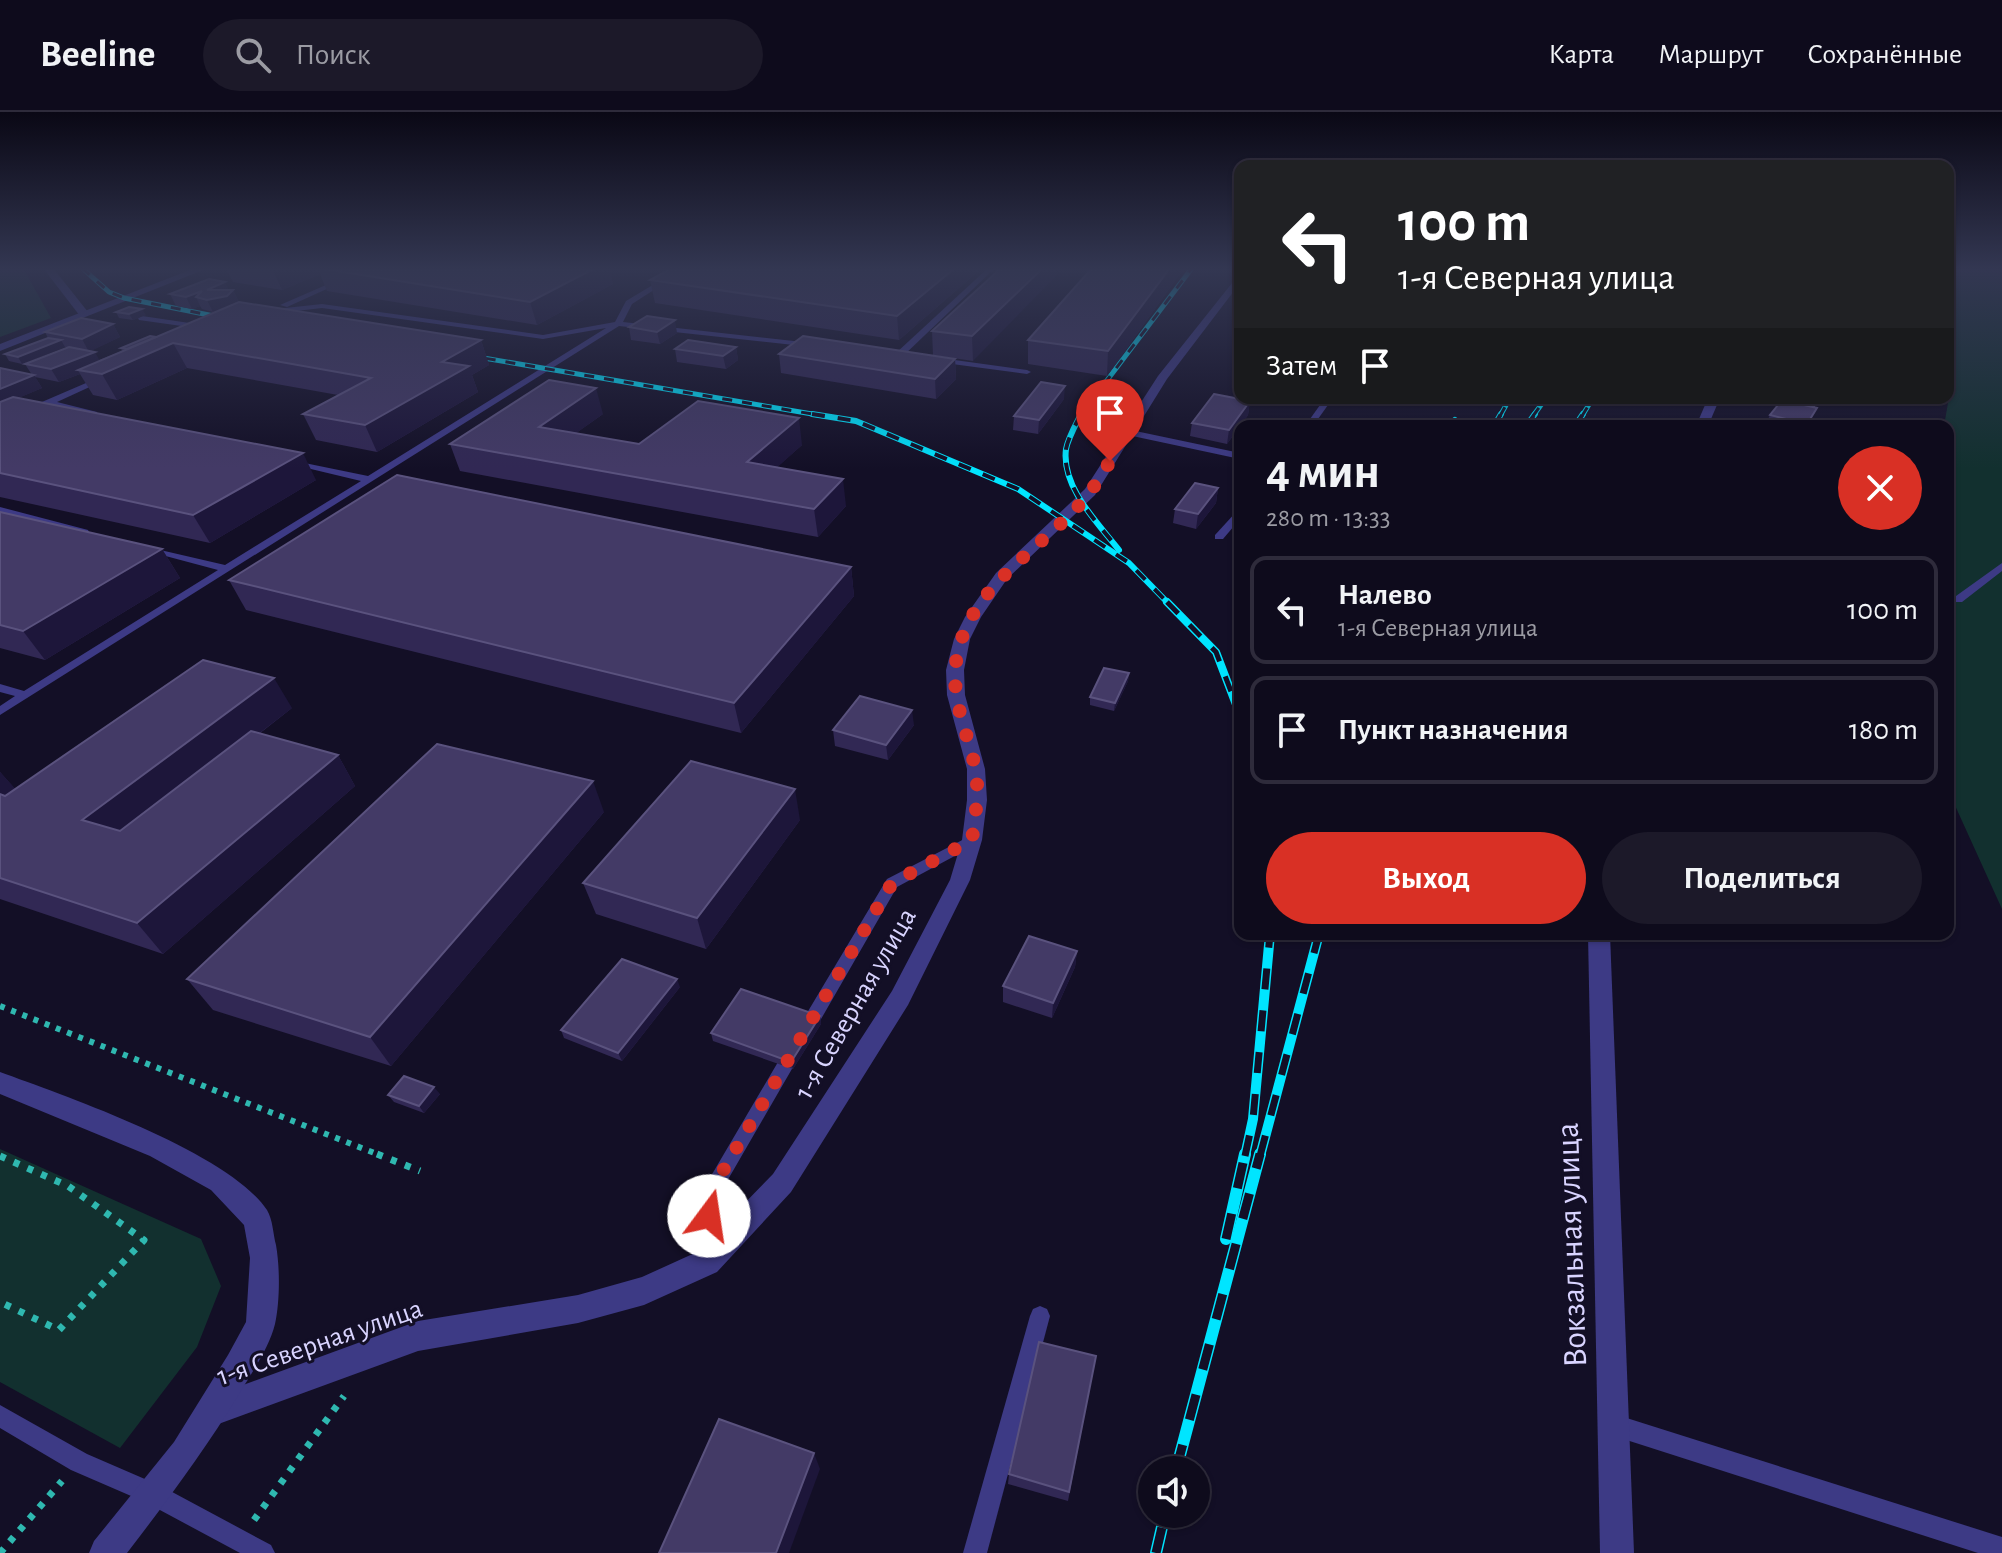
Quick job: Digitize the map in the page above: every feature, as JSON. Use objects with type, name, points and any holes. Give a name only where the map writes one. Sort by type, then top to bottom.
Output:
[{"type":"street","points":[[0,348],[32,335]]},
{"type":"street","name":"1-я Северная улица","points":[[213,1411],[418,1336],[578,1309],[644,1291],[707,1262],[782,1183],[892,1012],[960,880],[972,840],[976,769],[956,695],[955,670],[962,639],[1001,576],[1090,492],[1162,378],[1195,335]]},
{"type":"street","name":"Вокзальная улица","points":[[1599,940],[1617,1553]]},
{"type":"street","points":[[0,1083],[159,1148],[220,1181],[257,1219],[264,1258],[260,1324],[213,1411],[106,1553]]},
{"type":"lane","points":[[531,335],[553,335]]},
{"type":"lane","points":[[0,711],[600,335]]},
{"type":"lane","points":[[722,335],[821,346]]},
{"type":"lane","points":[[899,355],[920,335]]},
{"type":"lane","points":[[883,353],[913,356]]},
{"type":"lane","points":[[927,358],[1027,372]]},
{"type":"lane","points":[[0,423],[116,373]]},
{"type":"lane","points":[[48,402],[109,417]]},
{"type":"lane","points":[[1126,432],[1234,455]]},
{"type":"lane","points":[[276,457],[367,479]]},
{"type":"lane","points":[[0,510],[89,533]]},
{"type":"lane","points":[[1219,537],[1234,520]]},
{"type":"lane","points":[[134,545],[224,568]]},
{"type":"lane","points":[[1954,600],[1958,600],[2002,566]]},
{"type":"lane","points":[[0,688],[25,695]]},
{"type":"lane","points":[[707,1262],[710,1193],[892,883],[972,840]]},
{"type":"lane","points":[[975,1553],[1040,1316]]},
{"type":"lane","points":[[0,1416],[79,1462],[153,1494],[263,1553]]},
{"type":"lane","points":[[1614,1425],[2002,1549]]},
{"type":"path","points":[[0,1006],[420,1171]]},
{"type":"path","points":[[0,1156],[68,1186],[144,1240],[59,1330],[0,1302]]},
{"type":"path","points":[[238,1541],[377,1349]]},
{"type":"path","points":[[0,1553],[79,1462]]},
{"type":"green space","points":[[1954,335],[2002,335],[2002,909],[1954,803],[1954,420],[1945,420],[1948,404],[1954,404]]},
{"type":"green space","points":[[0,1149],[201,1239],[221,1286],[197,1347],[120,1448],[0,1382]]},
{"type":"building","points":[[62,335],[90,335],[82,339]]},
{"type":"building","points":[[160,335],[451,335],[481,340],[442,362],[469,366],[365,425],[303,414],[371,378],[173,343],[102,374],[78,370]]},
{"type":"building","points":[[1032,335],[1120,335],[1108,351],[1028,340]]},
{"type":"building","points":[[150,336],[156,337],[127,349],[121,348]]},
{"type":"building","points":[[803,336],[955,359],[935,379],[779,354]]},
{"type":"building","points":[[48,338],[61,340],[18,357],[5,354]]},
{"type":"building","points":[[688,340],[736,347],[723,356],[675,349]]},
{"type":"building","points":[[69,347],[95,352],[51,369],[25,364]]},
{"type":"building","points":[[0,368],[34,375],[0,389]]},
{"type":"building","points":[[549,380],[596,388],[539,427],[639,444],[698,401],[799,418],[747,462],[843,479],[814,509],[450,444]]},
{"type":"building","points":[[1041,382],[1065,386],[1039,420],[1014,416]]},
{"type":"building","points":[[1214,394],[1234,398],[1234,404],[1248,404],[1229,430],[1192,423]]},
{"type":"building","points":[[13,397],[303,453],[193,515],[0,473],[0,402]]},
{"type":"building","points":[[1779,404],[1817,408],[1810,420],[1770,415]]},
{"type":"building","points":[[397,475],[851,567],[734,703],[229,580]]},
{"type":"building","points":[[1195,483],[1218,488],[1198,514],[1175,509]]},
{"type":"building","points":[[0,512],[162,549],[23,631],[0,625]]},
{"type":"building","points":[[203,660],[274,678],[82,820],[120,831],[251,731],[338,755],[137,923],[0,878],[0,794],[5,796]]},
{"type":"building","points":[[1104,668],[1129,673],[1115,703],[1090,697]]},
{"type":"building","points":[[860,696],[912,710],[886,745],[833,730]]},
{"type":"building","points":[[437,744],[593,781],[370,1037],[187,979]]},
{"type":"building","points":[[691,761],[795,789],[697,918],[583,883]]},
{"type":"building","points":[[1029,936],[1077,951],[1053,1003],[1003,986]]},
{"type":"building","points":[[622,959],[677,979],[618,1053],[561,1030]]},
{"type":"building","points":[[741,989],[820,1016],[791,1062],[711,1033]]},
{"type":"building","points":[[404,1076],[434,1087],[419,1106],[388,1095]]},
{"type":"building","points":[[1039,1342],[1096,1356],[1069,1492],[1009,1474]]},
{"type":"building","points":[[719,1419],[814,1453],[776,1553],[659,1553]]},
{"type":"railway","points":[[1080,416],[1141,335]]},
{"type":"railway","points":[[466,355],[816,415]]},
{"type":"railway","points":[[1500,416],[1507,404]]},
{"type":"railway","points":[[1533,416],[1542,404]]},
{"type":"railway","points":[[1582,416],[1589,404]]},
{"type":"railway","points":[[812,414],[816,415]]},
{"type":"railway","points":[[1498,420],[1501,414]]},
{"type":"railway","points":[[1530,420],[1535,414]]},
{"type":"railway","points":[[1579,420],[1583,414]]},
{"type":"railway","points":[[816,415],[856,421],[1018,489],[1129,563],[1169,604]]},
{"type":"railway","points":[[816,415],[824,416]]},
{"type":"railway","points":[[1080,416],[1066,449],[1069,477],[1083,504],[1119,550]]},
{"type":"railway","points":[[1167,602],[1216,652],[1234,699]]},
{"type":"railway","points":[[1245,1156],[1253,1119],[1269,940]]},
{"type":"railway","points":[[1260,1156],[1317,940]]},
{"type":"railway","points":[[1226,1239],[1245,1154]]},
{"type":"railway","points":[[1180,1456],[1260,1154]]},
{"type":"railway","points":[[1156,1553],[1162,1528]]},
{"type":"route","points":[[709,1216],[710,1193],[892,883],[972,840],[977,800],[976,769],[956,695],[955,670],[962,639],[1001,576],[1082,502],[1110,461]]}]
